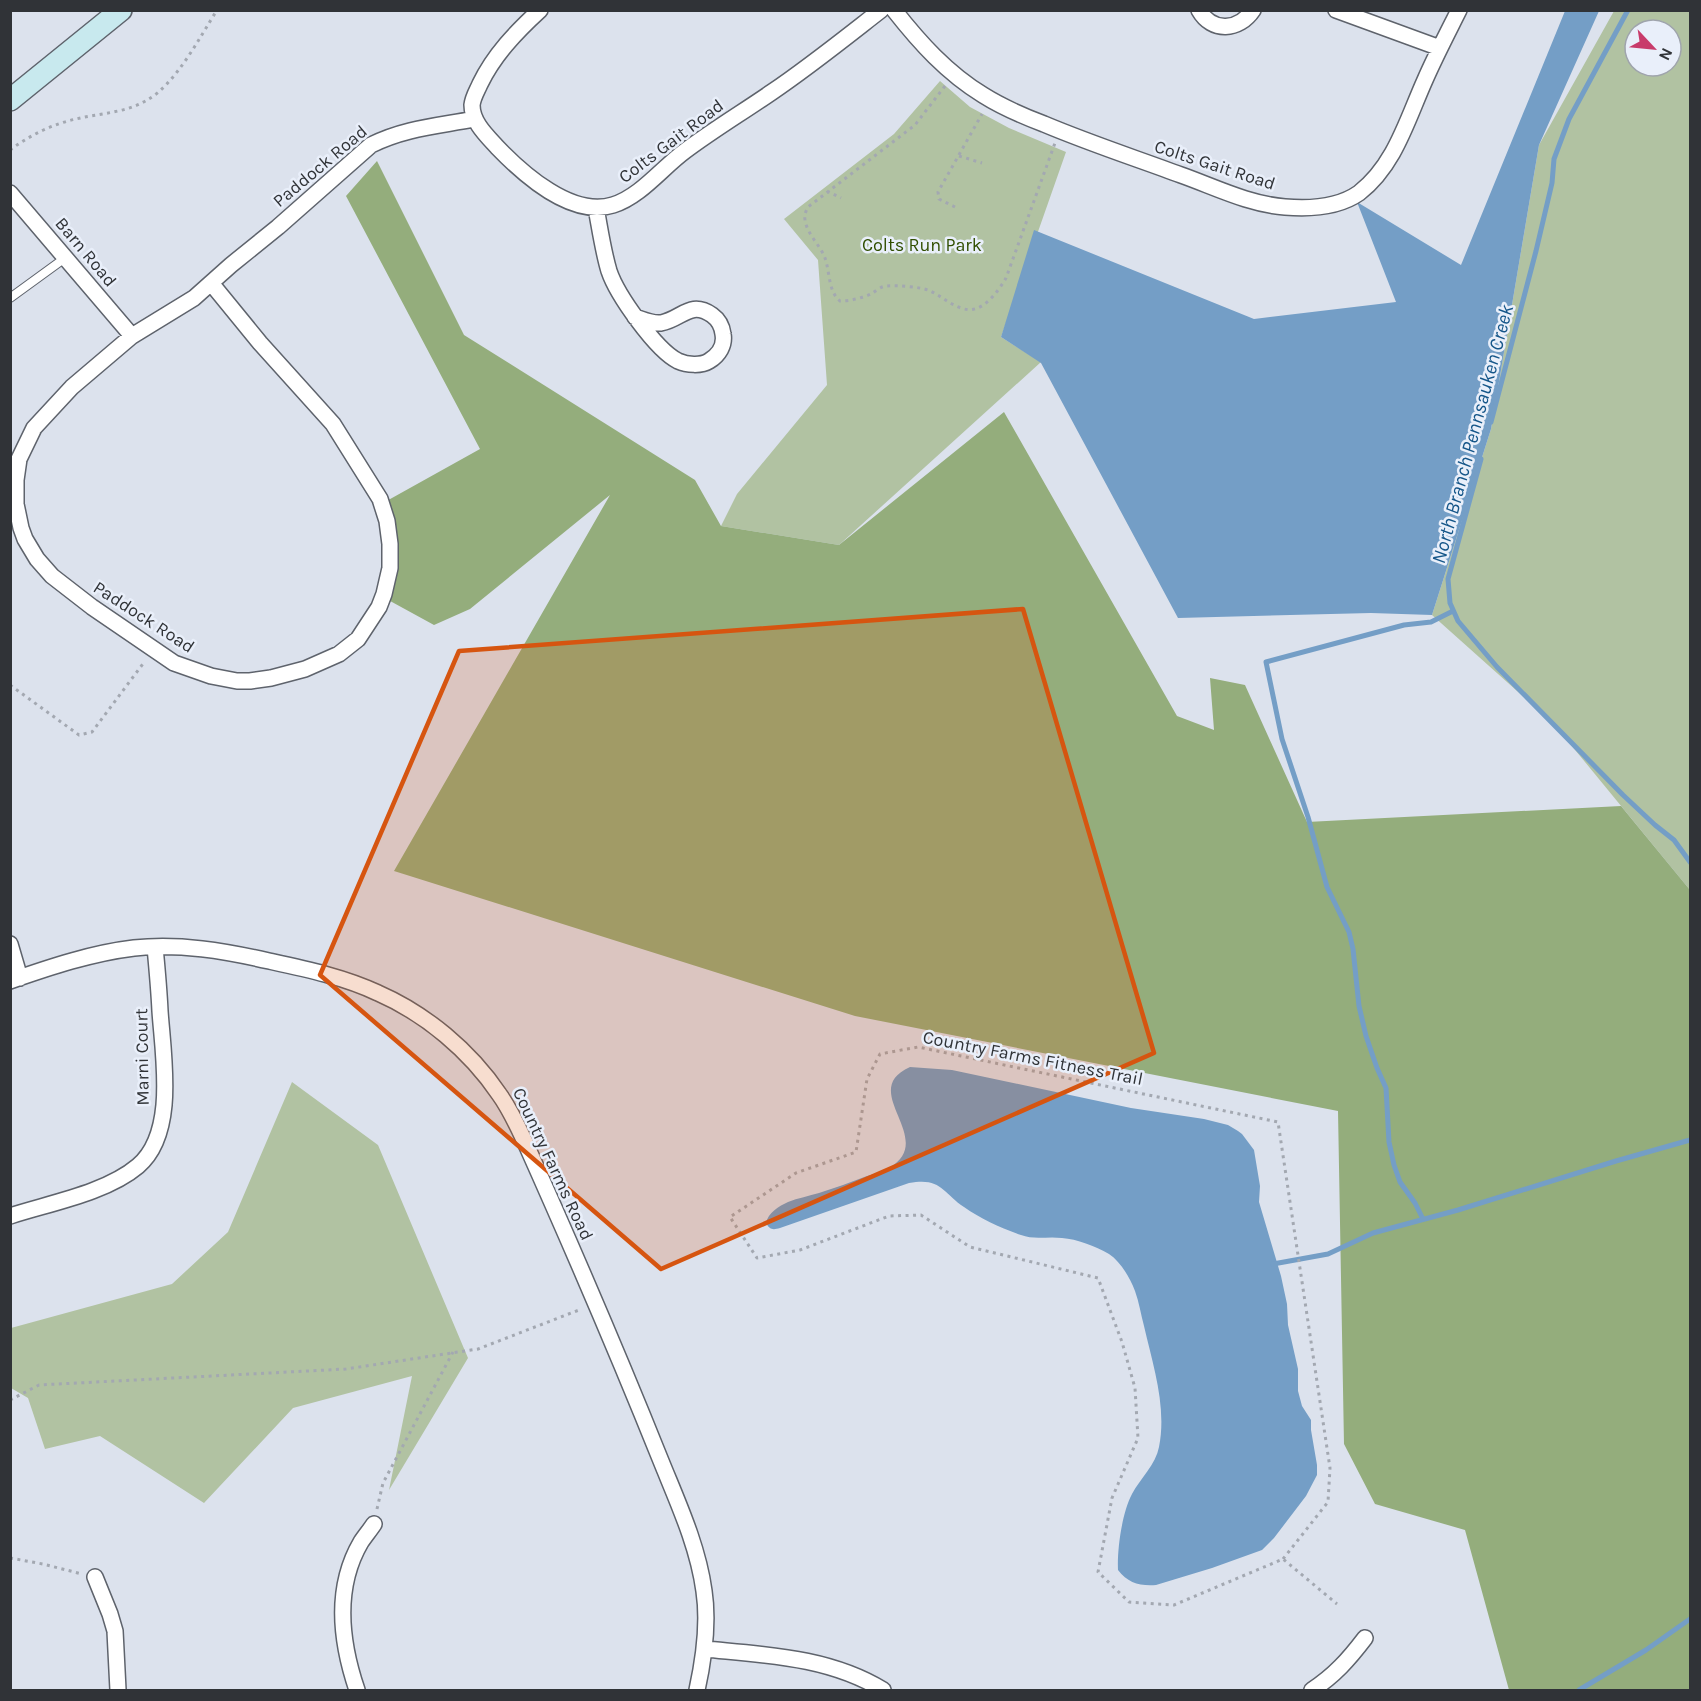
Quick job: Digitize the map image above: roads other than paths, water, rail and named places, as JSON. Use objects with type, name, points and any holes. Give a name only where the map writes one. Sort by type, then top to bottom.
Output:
[{"type":"street","points":[[10,100],[122,10]]},
{"type":"street","points":[[540,10],[508,41],[483,78],[473,98],[474,119],[511,162],[536,183],[567,200],[597,208],[609,271],[635,317],[657,343],[678,361],[699,365],[709,362],[723,344],[722,325],[706,311],[695,309],[685,311],[668,321],[659,323],[635,317]]},
{"type":"street","name":"Colts Gait Road","points":[[597,208],[618,204],[637,192],[696,143],[773,92],[881,10]]},
{"type":"street","name":"Colts Gait Road","points":[[894,10],[932,55],[990,100],[1060,130],[1245,199],[1303,208],[1341,202],[1358,194],[1386,165],[1397,146],[1459,10]]},
{"type":"street","points":[[1198,10],[1208,21],[1218,26],[1228,27],[1247,18],[1253,10]]},
{"type":"street","points":[[1336,10],[1440,48]]},
{"type":"street","name":"Paddock Road","points":[[211,284],[260,343],[333,424],[375,490],[384,510],[390,544],[390,568],[384,594],[379,607],[358,639],[339,654],[305,669],[250,681],[212,676],[174,663],[61,584],[44,567],[25,539],[21,528],[16,504],[19,459],[34,428],[61,397],[132,336],[194,298],[371,145],[405,131],[474,119]]},
{"type":"street","name":"Barn Road","points":[[10,194],[132,336]]},
{"type":"street","points":[[10,944],[15,979]]},
{"type":"street","name":"Country Farms Road","points":[[15,979],[110,952],[155,947],[183,947],[233,954],[306,969],[379,993],[424,1019],[465,1053],[500,1094],[514,1117],[630,1383],[680,1505],[699,1564],[704,1590],[705,1649],[698,1690]]},
{"type":"street","name":"Marni Court","points":[[10,1216],[108,1185],[140,1164],[153,1146],[159,1131],[165,1091],[155,947]]},
{"type":"street","points":[[357,1690],[346,1653],[342,1606],[352,1562],[360,1543],[374,1524]]},
{"type":"street","points":[[95,1577],[115,1631],[118,1690]]},
{"type":"street","points":[[1312,1690],[1345,1664],[1365,1638]]},
{"type":"street","points":[[705,1649],[776,1656],[819,1664],[840,1669],[883,1690]]},
{"type":"lane","points":[[10,298],[64,258]]},
{"type":"water","points":[[1565,11],[1599,11],[1539,145],[1491,429],[1432,615],[1371,613],[1178,618],[1041,363],[1001,337],[1034,230],[1254,319],[1396,302],[1357,202],[1461,265]]},
{"type":"water","points":[[910,1067],[952,1070],[1131,1108],[1204,1119],[1228,1125],[1238,1131],[1254,1150],[1260,1186],[1259,1202],[1281,1276],[1287,1304],[1288,1325],[1298,1369],[1298,1391],[1302,1406],[1311,1420],[1317,1465],[1317,1475],[1306,1496],[1262,1550],[1156,1585],[1134,1583],[1118,1570],[1119,1542],[1125,1511],[1132,1494],[1157,1453],[1161,1417],[1155,1371],[1136,1295],[1125,1271],[1109,1254],[1074,1240],[1021,1235],[991,1223],[964,1207],[940,1187],[928,1182],[909,1183],[780,1228],[772,1229],[767,1225],[769,1216],[774,1210],[785,1204],[884,1171],[902,1156],[906,1143],[891,1089],[896,1077]]},
{"type":"waterway","name":"North Branch Pennsauken Creek","points":[[1491,422],[1536,251],[1552,183],[1554,159],[1569,119],[1628,10]]},
{"type":"waterway","name":"North Branch Pennsauken Creek","points":[[1481,459],[1448,579],[1450,603],[1458,621],[1497,667],[1623,795],[1674,840],[1690,862]]},
{"type":"waterway","points":[[1423,1219],[1400,1182],[1394,1165],[1389,1142],[1386,1088],[1366,1036],[1359,1006],[1349,932],[1327,887],[1308,817],[1282,739],[1266,662],[1404,625],[1431,622],[1453,611]]},
{"type":"waterway","points":[[1273,1264],[1328,1254],[1373,1233],[1458,1210],[1690,1140]]},
{"type":"waterway","points":[[1579,1690],[1646,1650],[1690,1619]]},
{"type":"park label","name":"Colts Run Park","points":[[922,245]]}]
